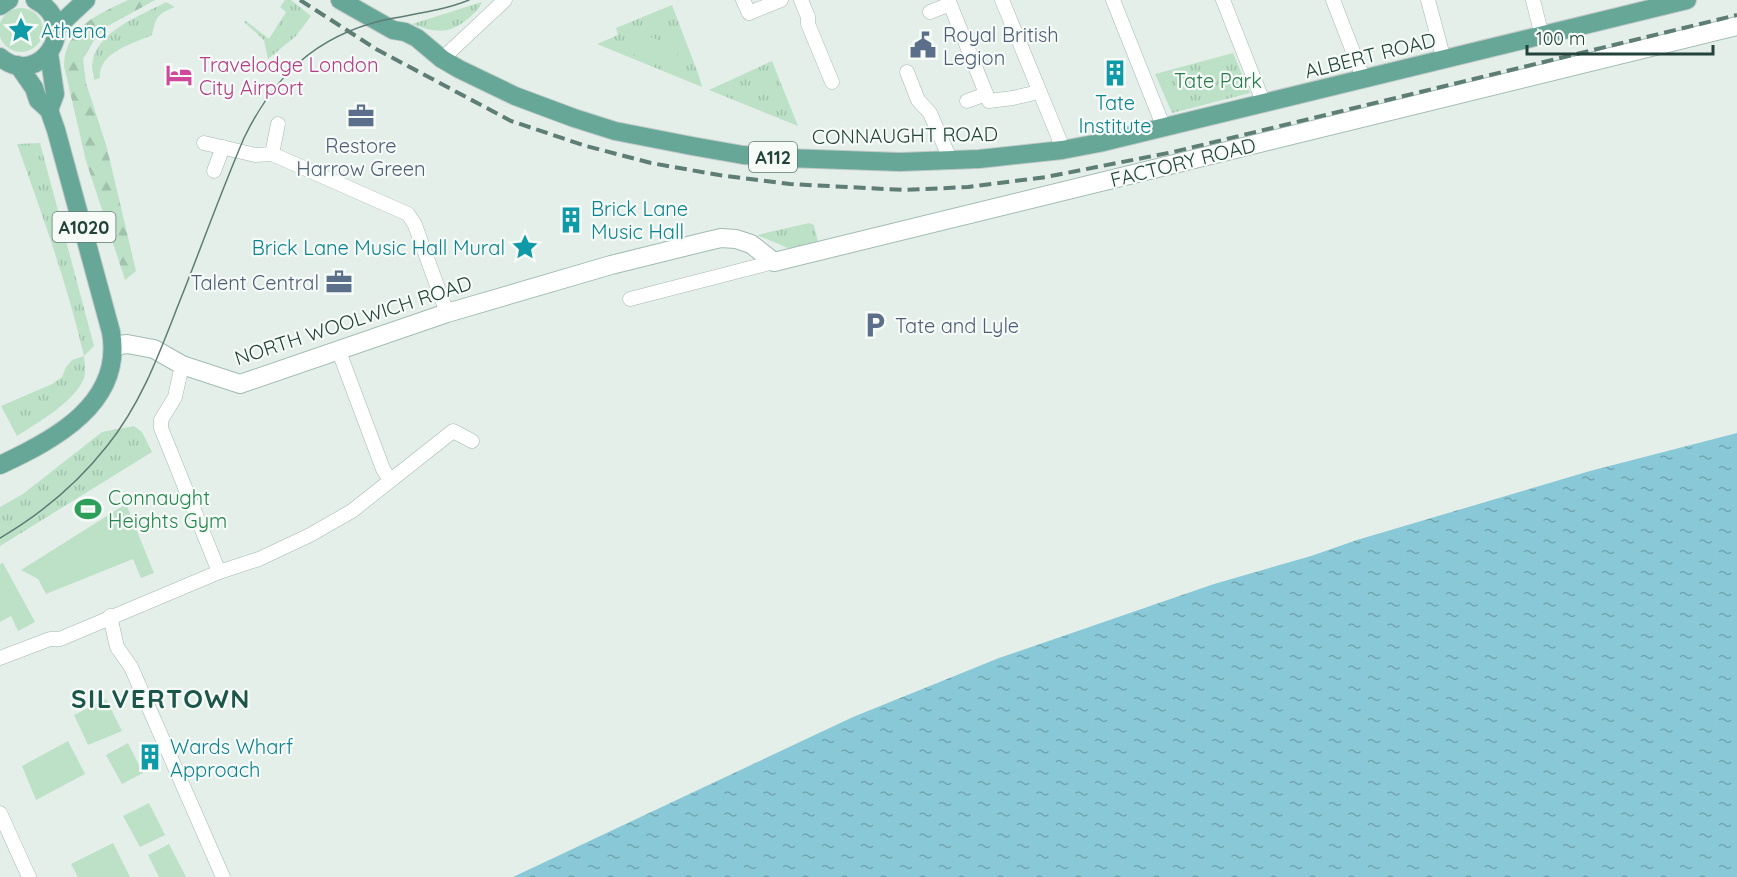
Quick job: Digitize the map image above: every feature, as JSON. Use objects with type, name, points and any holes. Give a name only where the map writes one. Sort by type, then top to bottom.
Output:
[{"type":"main road","points":[[0,6],[9,0]]},
{"type":"main road","points":[[41,0],[50,11],[56,28],[86,0]]},
{"type":"main road","name":"CONNAUGHT ROAD","points":[[340,0],[393,30],[405,32],[417,38],[442,59],[515,96],[615,131],[682,145],[743,155],[900,162],[1062,150]]},
{"type":"main road","name":"ALBERT ROAD","points":[[1062,150],[1164,128],[1687,0]]},
{"type":"main road","name":"A1020","points":[[0,465],[44,441],[86,411],[103,387],[113,360],[113,346],[88,241],[50,110],[55,94],[49,53],[56,36],[56,28]]},
{"type":"main road","points":[[0,57],[18,65],[29,65],[49,53]]},
{"type":"main road","name":"A1020","points":[[18,65],[34,88],[38,100],[50,110]]},
{"type":"street","points":[[442,59],[505,0]]},
{"type":"street","points":[[746,7],[781,0]]},
{"type":"street","points":[[801,0],[808,17],[808,24],[832,82]]},
{"type":"street","points":[[1002,0],[1062,150]]},
{"type":"street","points":[[1113,0],[1164,128]]},
{"type":"street","points":[[1223,0],[1264,104]]},
{"type":"street","points":[[1333,0],[1364,80]]},
{"type":"street","points":[[1428,0],[1444,60]]},
{"type":"street","points":[[1533,0],[1542,36]]},
{"type":"street","points":[[930,12],[950,4],[989,101],[1039,92]]},
{"type":"street","name":"FACTORY ROAD","points":[[630,299],[1737,26]]},
{"type":"street","points":[[907,72],[918,100],[930,113],[946,150],[947,160]]},
{"type":"street","points":[[967,101],[986,94]]},
{"type":"street","points":[[272,154],[278,124]]},
{"type":"street","points":[[204,142],[255,155],[272,154],[408,214],[415,225],[447,313]]},
{"type":"street","points":[[214,171],[223,147]]},
{"type":"street","name":"NORTH WOOLWICH ROAD","points":[[113,346],[127,344],[154,349],[182,365],[240,384],[447,313],[610,265],[721,238],[736,239],[751,244],[774,262]]},
{"type":"street","points":[[338,349],[383,469],[390,480]]},
{"type":"street","points":[[182,365],[175,397],[161,420],[161,428],[219,572]]},
{"type":"street","points":[[0,658],[50,639],[60,639],[219,572],[259,559],[310,535],[352,511],[453,431],[472,441]]},
{"type":"street","points":[[110,616],[117,647],[131,667],[223,877]]},
{"type":"street","points":[[0,813],[29,877]]},
{"type":"green space","points":[[128,0],[155,0],[106,27],[93,42],[83,59],[86,83],[107,148],[136,271],[125,280],[86,161],[64,66],[70,41],[77,32],[94,17]]},
{"type":"green space","points":[[285,0],[291,0],[311,16],[296,36],[268,59],[264,40],[244,22],[246,21],[269,39],[286,12],[280,7]]},
{"type":"green space","points":[[166,2],[175,7],[158,17],[152,35],[111,55],[101,69],[100,78],[94,80],[92,66],[101,43],[120,26]]},
{"type":"green space","points":[[482,2],[470,17],[456,27],[442,31],[412,24]]},
{"type":"green space","points":[[672,5],[702,87],[597,44],[618,35],[616,28]]},
{"type":"green space","points":[[21,8],[36,15],[43,30],[36,45],[21,52],[6,45],[-1,30],[6,15]]},
{"type":"green space","points":[[634,31],[680,48],[671,69],[626,51]]},
{"type":"green space","name":"Tate Park","points":[[1233,53],[1250,93],[1172,113],[1155,74]]},
{"type":"green space","points":[[772,61],[798,126],[709,90]]},
{"type":"green space","points":[[40,143],[94,346],[84,356],[62,275],[17,144]]},
{"type":"green space","points":[[809,223],[814,225],[818,242],[788,248],[757,235]]},
{"type":"green space","points":[[84,356],[84,378],[76,392],[52,413],[17,436],[1,406],[52,384],[62,377],[72,360]]},
{"type":"green space","points":[[134,426],[142,432],[152,452],[0,546],[0,507],[23,494],[102,432]]},
{"type":"green space","points":[[126,504],[154,573],[141,578],[133,559],[46,594],[38,579],[21,570]]},
{"type":"green space","points":[[3,563],[35,622],[18,631],[11,616],[0,622],[0,564]]},
{"type":"green space","points":[[106,699],[122,731],[88,745],[74,715]]},
{"type":"green space","points":[[68,741],[85,774],[36,800],[22,766]]},
{"type":"green space","points":[[128,743],[143,773],[122,784],[106,755]]},
{"type":"green space","points":[[149,803],[165,835],[140,847],[123,816]]},
{"type":"green space","points":[[113,843],[130,877],[78,877],[71,864]]},
{"type":"green space","points":[[169,844],[186,877],[159,877],[148,855]]},
{"type":"water","points":[[1737,433],[1737,877],[513,877],[853,717],[999,658],[1214,584],[1357,540],[1590,471]]},
{"type":"tram line","points":[[0,538],[30,519],[71,485],[107,446],[129,414],[163,344],[244,138],[269,96],[284,78],[300,62],[338,36],[384,20],[438,10],[469,0]]},
{"type":"railway","points":[[300,0],[376,49],[511,121],[586,146],[651,163],[719,175],[790,184],[904,190],[968,187],[1046,177],[1173,152],[1737,15]]},
{"type":"place","name":"Athena","points":[[21,30]]},
{"type":"place","name":"Royal British Legion","points":[[923,45]]},
{"type":"place","name":"Tate Institute","points":[[1115,73]]},
{"type":"place","name":"Travelodge London City Airport","points":[[179,75]]},
{"type":"place","name":"Restore Harrow Green","points":[[361,116]]},
{"type":"place","name":"Brick Lane Music Hall","points":[[571,220]]},
{"type":"place","name":"Brick Lane Music Hall Mural","points":[[525,247]]},
{"type":"place","name":"Talent Central","points":[[339,282]]},
{"type":"place","name":"Tate and Lyle","points":[[875,325]]},
{"type":"place","name":"Connaught Heights Gym","points":[[88,509]]},
{"type":"place","name":"Wards Wharf Approach","points":[[150,757]]},
{"type":"district","name":"SILVERTOWN","points":[[161,698]]}]
